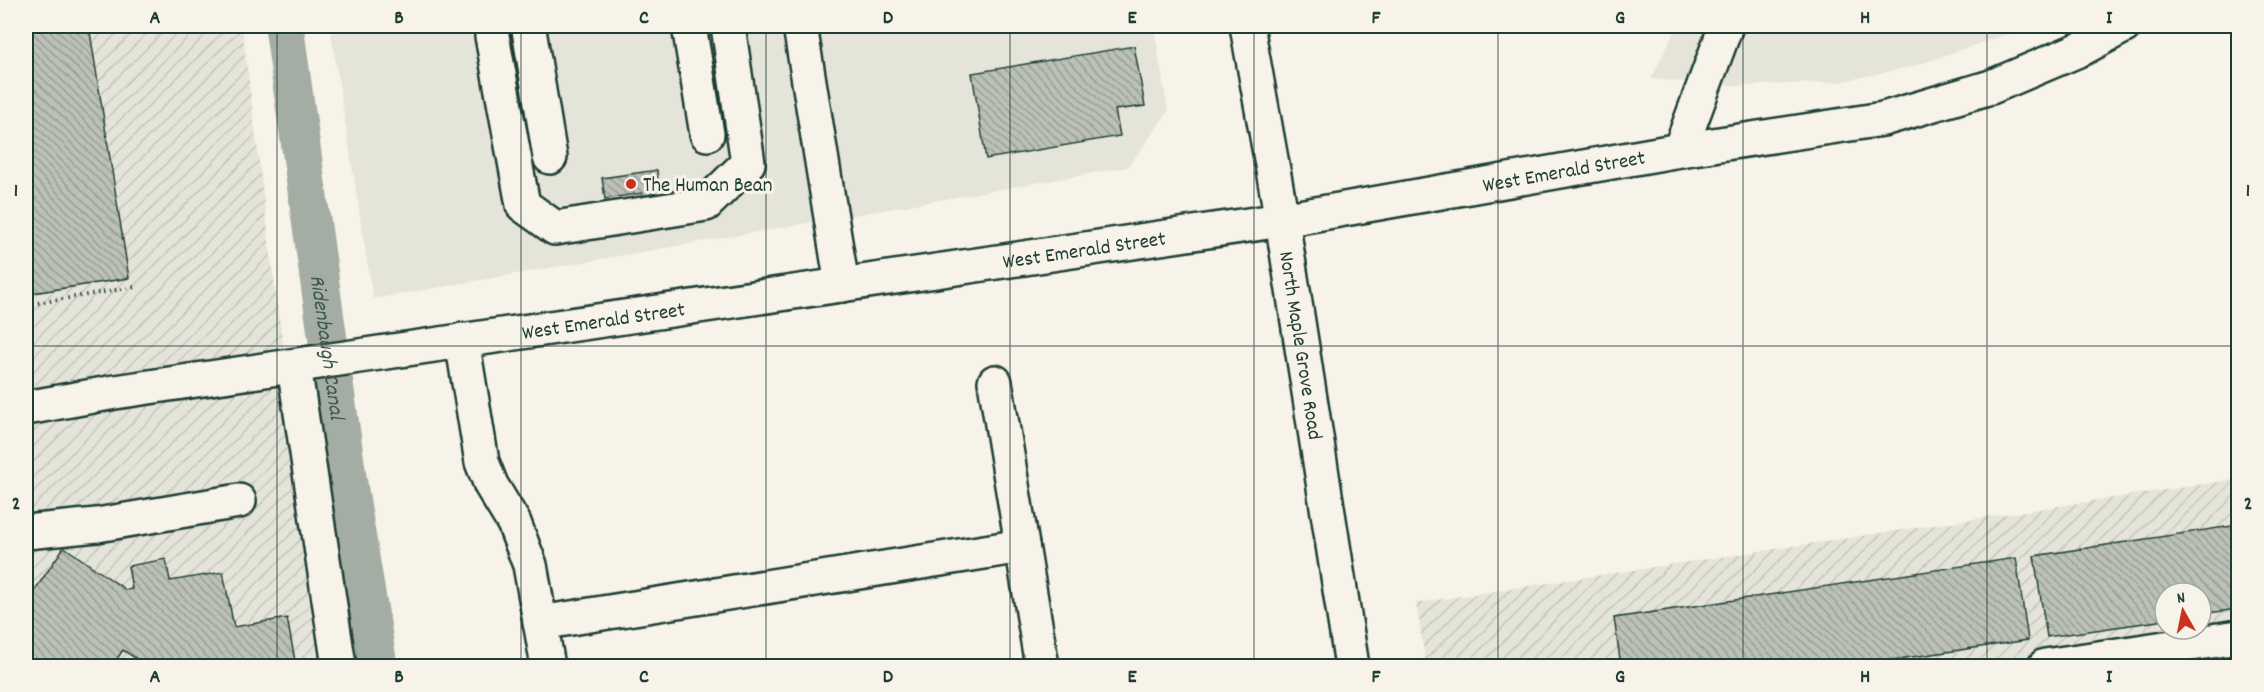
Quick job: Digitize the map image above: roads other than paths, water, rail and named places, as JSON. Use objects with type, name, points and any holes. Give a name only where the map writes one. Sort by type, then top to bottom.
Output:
[{"type":"main road","points":[[689,26],[707,134]]},
{"type":"main road","points":[[492,36],[523,205],[555,228],[706,204],[748,163],[728,26]]},
{"type":"main road","points":[[800,26],[842,285]]},
{"type":"main road","name":"North Maple Grove Road","points":[[1247,26],[1282,220],[1352,666]]},
{"type":"main road","points":[[1680,150],[1726,26]]},
{"type":"main road","name":"West Emerald Street","points":[[26,408],[115,392],[462,340],[1282,220],[1680,150],[1883,120],[1991,87],[2083,48],[2124,26]]},
{"type":"main road","points":[[529,30],[550,157]]},
{"type":"main road","points":[[462,340],[482,462],[490,485],[514,523],[530,565],[548,666]]},
{"type":"main road","points":[[299,365],[339,666]]},
{"type":"main road","points":[[995,382],[1042,666]]},
{"type":"main road","points":[[26,532],[97,525],[239,501]]},
{"type":"main road","points":[[540,623],[1022,546]]},
{"type":"main road","points":[[2045,666],[2238,637]]},
{"type":"waterway","name":"Ridenbaugh Canal","points":[[284,26],[349,491],[378,666]]},
{"type":"place","name":"The Human Bean","points":[[631,184]]}]
